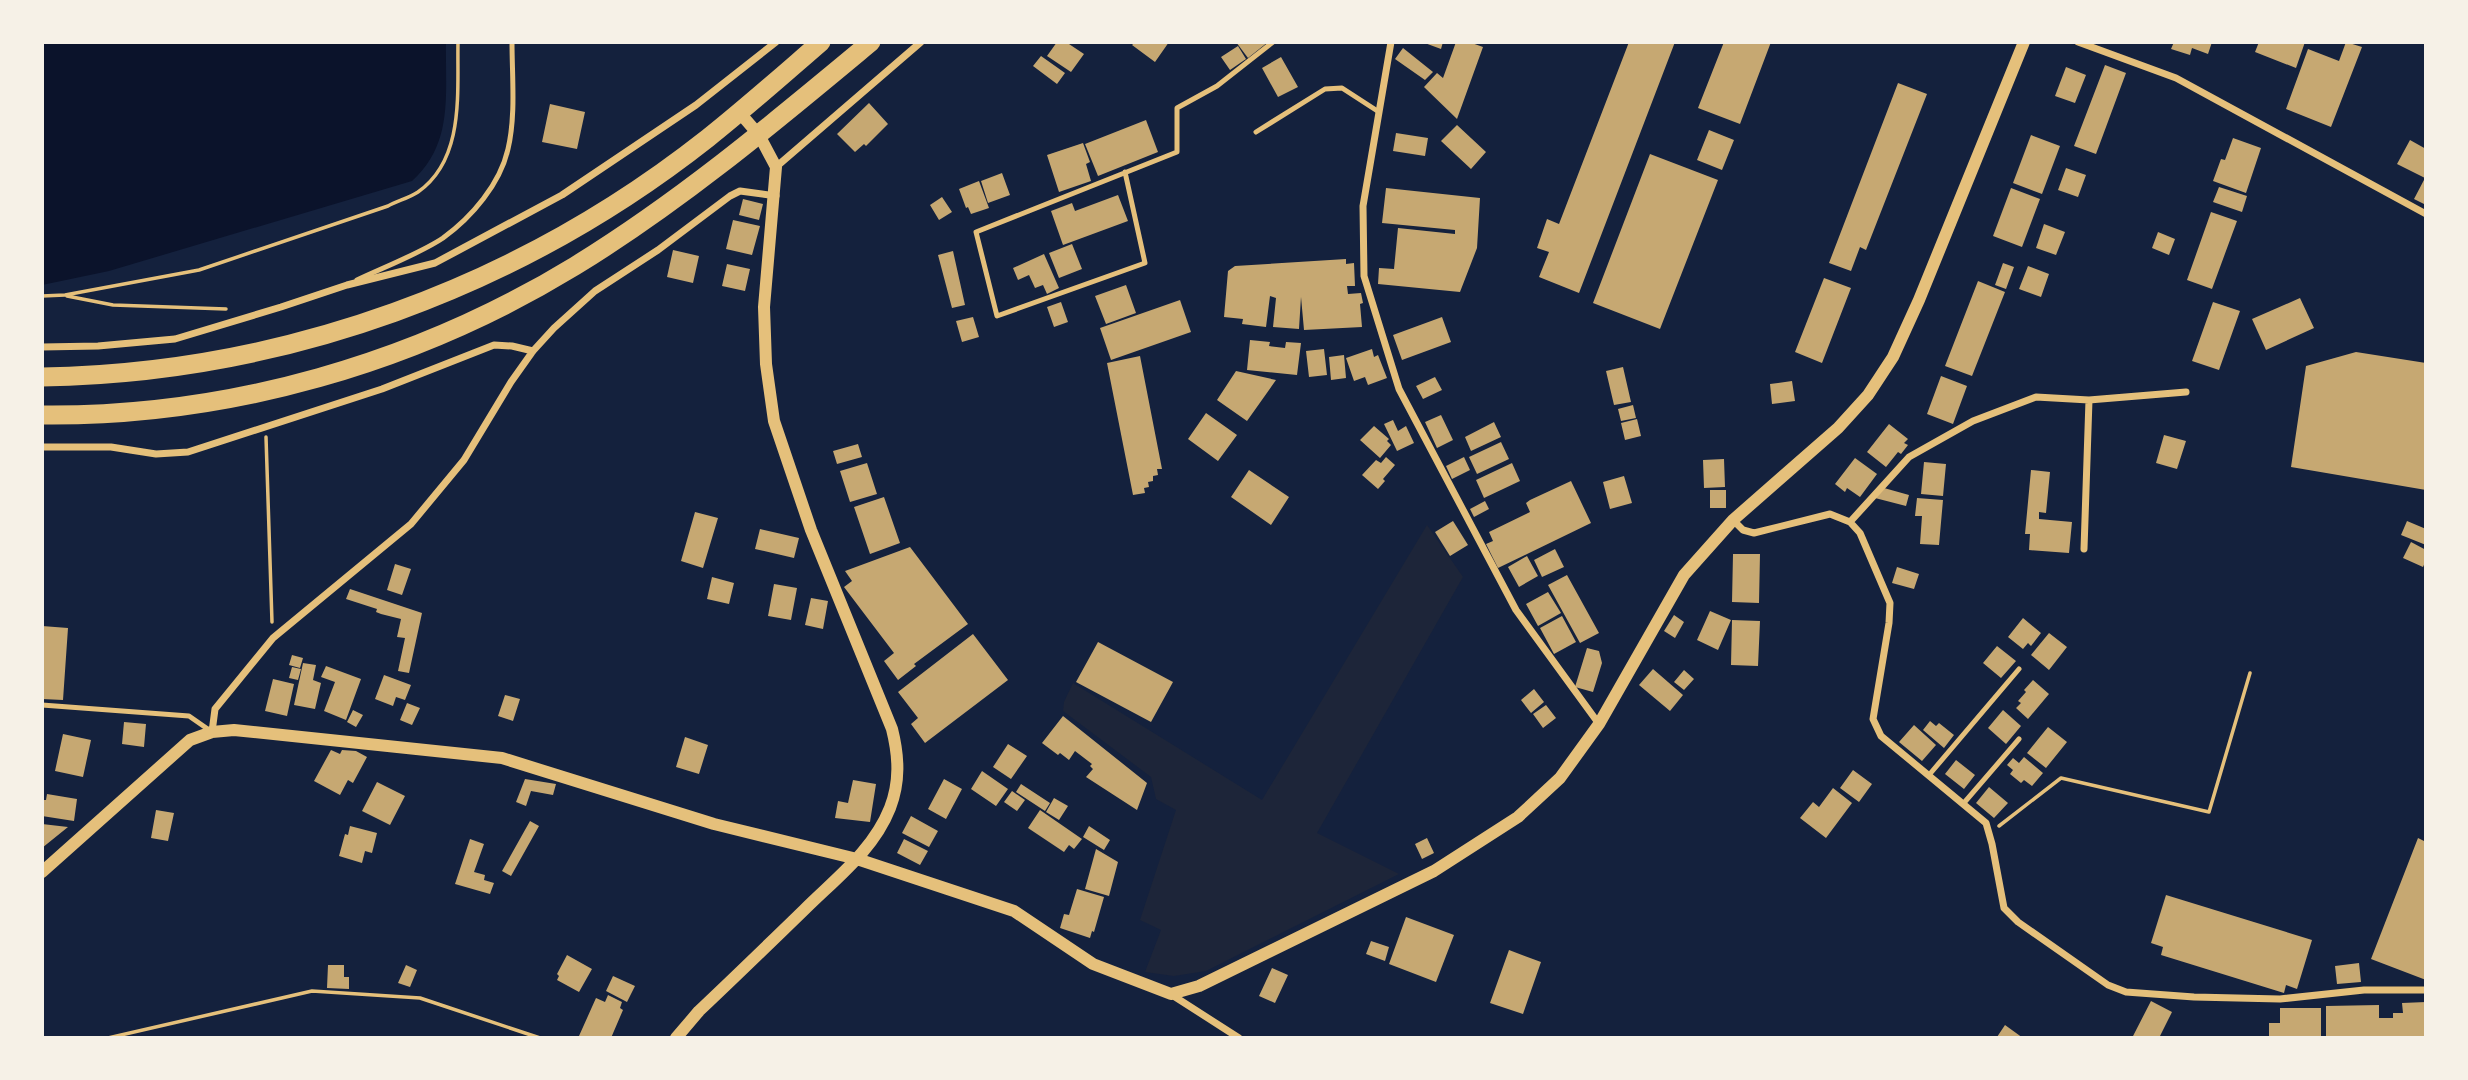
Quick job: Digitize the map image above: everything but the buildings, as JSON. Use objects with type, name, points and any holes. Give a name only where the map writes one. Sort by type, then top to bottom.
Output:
[{"type":"highway","points":[[42,377],[148,371],[232,358],[315,339],[396,313],[474,280],[573,228],[661,172],[708,138],[821,42]]},
{"type":"highway","points":[[42,415],[149,410],[224,400],[316,379],[423,343],[517,299],[575,266],[646,220],[759,135],[871,42]]},
{"type":"street","points":[[42,347],[98,346],[175,339],[346,285],[435,263],[562,195],[695,105],[776,42]]},
{"type":"street","points":[[776,167],[921,42]]},
{"type":"street","points":[[1391,42],[1363,206],[1364,276],[1399,389],[1516,610],[1599,724]]},
{"type":"street","points":[[1171,994],[1199,986],[1444,864],[1518,817],[1560,778],[1599,724],[1684,575],[1733,520],[1838,428],[1868,395],[1893,357],[1919,300],[2024,42]]},
{"type":"street","points":[[2078,42],[2176,78],[2426,214]]},
{"type":"street","points":[[676,1038],[699,1011],[857,859],[877,833],[890,807],[898,776],[898,755],[887,715],[811,530],[774,421],[766,364],[764,307],[776,196],[776,167],[759,135],[739,112]]},
{"type":"street","points":[[212,732],[215,709],[273,638],[411,524],[464,460],[511,382],[533,351],[554,328],[595,291],[658,250],[730,196],[740,191],[776,196]]},
{"type":"street","points":[[42,447],[111,447],[156,454],[188,452],[382,389],[494,345],[533,351]]},
{"type":"street","points":[[1850,522],[1909,457],[1973,421],[2036,397],[2089,400],[2186,392]]},
{"type":"street","points":[[2084,550],[2089,400]]},
{"type":"street","points":[[1733,520],[1743,530],[1754,533],[1830,514],[1850,522],[1860,533],[1890,603],[1873,719],[1881,736],[1986,823],[2004,908],[2018,922],[2108,985],[2126,992],[2280,999],[2364,990],[2426,990]]},
{"type":"street","points":[[42,872],[190,740],[212,732],[234,730],[502,758],[714,824],[857,859],[1014,911],[1093,964],[1171,994],[1239,1038]]},
{"type":"lane","points":[[346,285],[443,238],[471,213],[494,184],[508,150],[512,123],[512,42]]},
{"type":"lane","points":[[1125,172],[1145,263],[997,317],[976,232],[1125,172],[1177,152],[1177,108],[1217,86],[1273,42]]},
{"type":"lane","points":[[1256,132],[1325,89],[1342,88],[1379,113]]},
{"type":"lane","points":[[1928,775],[2019,669]]},
{"type":"lane","points":[[42,705],[189,716],[212,732]]},
{"type":"lane","points":[[1963,804],[2019,739]]},
{"type":"path","points":[[42,296],[65,295],[199,270],[388,205],[417,192],[434,176],[453,140],[457,119],[458,42]]},
{"type":"path","points":[[65,295],[113,305],[234,310]]},
{"type":"path","points":[[266,426],[273,638]]},
{"type":"path","points":[[1989,834],[2061,778],[2209,813],[2250,673]]},
{"type":"path","points":[[108,1038],[312,991],[420,999],[540,1038]]},
{"type":"shaded area","points":[[42,42],[446,42],[446,99],[441,134],[435,151],[412,181],[109,271],[42,285]]},
{"type":"shaded area","points":[[1427,525],[1463,577],[1317,833],[1399,874],[1206,971],[1174,976],[1145,972],[1161,930],[1140,920],[1176,810],[1156,799],[1151,777],[1063,711],[1073,683],[1262,800]]}]
